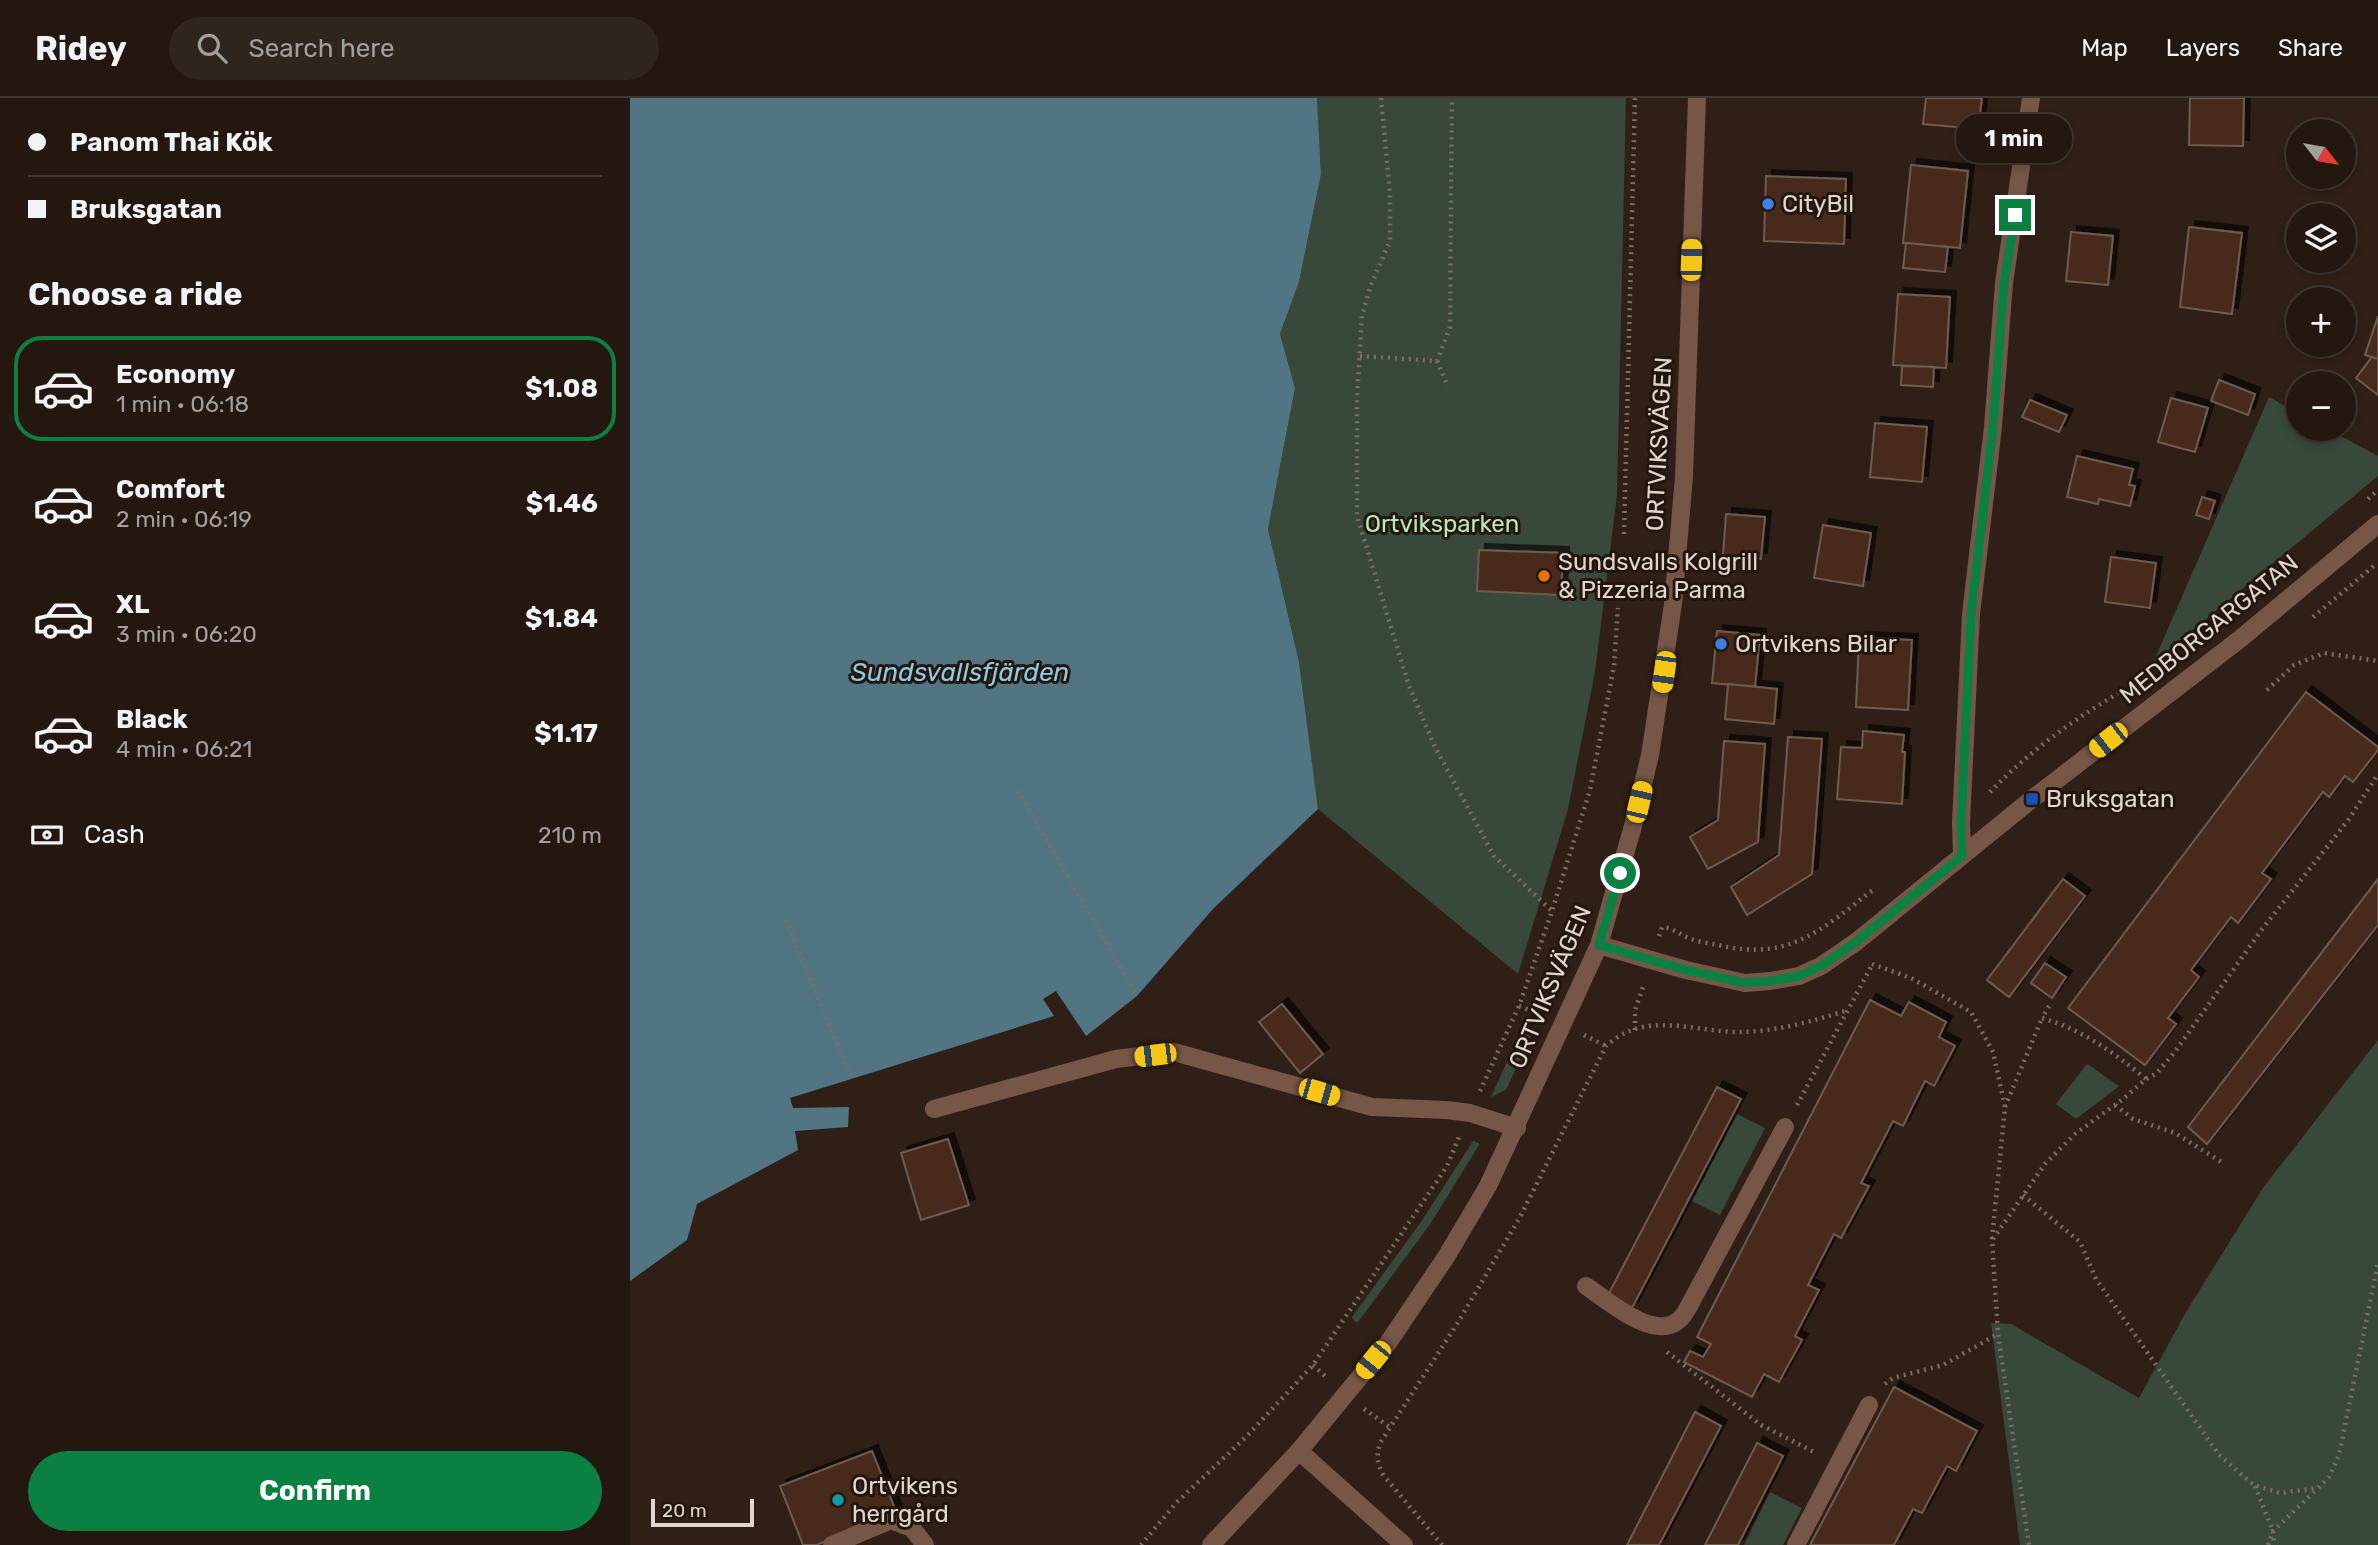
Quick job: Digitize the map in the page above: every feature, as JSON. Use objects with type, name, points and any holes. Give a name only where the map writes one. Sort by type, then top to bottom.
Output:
[{"type":"street","name":"ORTVIKSVÄGEN","points":[[1211,1545],[1299,1451],[1388,1343],[1446,1258],[1489,1186],[1599,945],[1650,755],[1673,604],[1684,477],[1697,98]]},
{"type":"street","points":[[1962,856],[1961,823],[1971,614],[1993,427],[2004,283],[2031,98]]},
{"type":"street","name":"MEDBORGARGATAN","points":[[1599,945],[1686,970],[1745,983],[1799,976],[1821,966],[1856,942],[2054,782],[2241,639],[2378,524]]},
{"type":"street","points":[[934,1109],[1116,1059],[1174,1052],[1372,1107],[1470,1113],[1517,1128]]},
{"type":"street","points":[[1586,1286],[1641,1322],[1659,1327],[1678,1321],[1689,1307],[1785,1127]]},
{"type":"street","points":[[1797,1545],[1869,1405]]},
{"type":"street","points":[[1299,1451],[1404,1545]]},
{"type":"street","points":[[832,1545],[891,1520],[912,1528],[925,1545]]},
{"type":"path","points":[[1381,98],[1390,194],[1390,241],[1371,285],[1362,315],[1357,398],[1357,516],[1409,687],[1435,747],[1494,856],[1552,911]]},
{"type":"path","points":[[1448,387],[1437,361],[1450,327],[1452,98]]},
{"type":"path","points":[[1624,534],[1634,98]]},
{"type":"path","points":[[1360,356],[1437,361]]},
{"type":"path","points":[[2267,690],[2294,665],[2324,653],[2378,661]]},
{"type":"path","points":[[1992,1239],[2045,1164],[2075,1134],[2157,1073],[2174,1053],[2263,928],[2349,819],[2378,774]]},
{"type":"path","points":[[1018,791],[1137,996]]},
{"type":"path","points":[[786,920],[852,1080]]},
{"type":"path","points":[[1856,942],[1872,965],[1911,978],[1971,1012],[1993,1052],[2004,1107],[1992,1239],[1998,1334],[2029,1545]]},
{"type":"path","points":[[1785,1127],[1872,965]]},
{"type":"path","points":[[2004,1107],[2049,1006]]},
{"type":"path","points":[[1443,1545],[1378,1467],[1380,1443],[1457,1324],[1520,1217],[1606,1046],[1623,1034],[1635,1030],[1669,1025],[1741,1032],[1779,1028],[1848,1010]]},
{"type":"path","points":[[2042,1018],[2068,1026],[2106,1049],[2146,1079]]},
{"type":"path","points":[[2115,1105],[2133,1119],[2175,1133],[2223,1163]]},
{"type":"path","points":[[2023,1195],[2080,1242],[2096,1279],[2219,1455],[2254,1485],[2280,1493],[2318,1488]]},
{"type":"path","points":[[2268,1545],[2273,1531],[2329,1477],[2339,1455],[2378,1263]]},
{"type":"path","points":[[1659,1327],[1668,1354],[1761,1425],[1838,1465]]},
{"type":"path","points":[[1869,1405],[1879,1390],[1893,1378],[1943,1365],[1998,1334]]},
{"type":"path","points":[[2254,1485],[2273,1531],[2274,1545]]},
{"type":"green space","name":"Ortviksparken","points":[[1317,98],[1626,98],[1617,495],[1595,672],[1568,809],[1518,974],[1318,809],[1299,662],[1268,529],[1295,388],[1280,334],[1299,282],[1321,174]]},
{"type":"green space","points":[[2269,397],[2286,406],[2286,441],[2350,441],[2378,456],[2378,476],[2153,663]]},
{"type":"green space","points":[[1524,1024],[1534,1029],[1506,1090],[1491,1097]]},
{"type":"green space","points":[[2378,1040],[2378,1545],[2020,1545],[1991,1323],[2011,1324],[2139,1398],[2186,1312],[2263,1188]]},
{"type":"green space","points":[[2087,1064],[2119,1086],[2076,1119],[2056,1104]]},
{"type":"green space","points":[[1737,1114],[1765,1128],[1720,1215],[1692,1201]]},
{"type":"green space","points":[[1473,1141],[1479,1145],[1431,1223],[1358,1322],[1355,1322],[1352,1317],[1423,1219]]},
{"type":"green space","points":[[1770,1492],[1802,1508],[1783,1545],[1744,1545]]},
{"type":"water","name":"Sundsvallsfjärden","points":[[630,98],[1317,98],[1321,174],[1299,282],[1280,334],[1295,388],[1268,529],[1299,662],[1318,809],[1213,909],[1137,996],[1086,1036],[1056,991],[1043,999],[1054,1016],[790,1098],[793,1108],[849,1107],[848,1127],[795,1131],[798,1150],[697,1204],[687,1240],[630,1281]]},
{"type":"building","points":[[1926,98],[1982,98],[1978,129],[1923,124]]},
{"type":"building","points":[[2190,98],[2244,98],[2243,146],[2189,145]]},
{"type":"building","points":[[1911,165],[1968,171],[1960,248],[1903,243]]},
{"type":"building","points":[[1766,176],[1846,179],[1844,244],[1764,241]]},
{"type":"building","points":[[2189,227],[2242,233],[2232,314],[2180,307]]},
{"type":"building","points":[[2071,232],[2113,236],[2108,285],[2066,281]]},
{"type":"building","points":[[1906,243],[1948,247],[1945,272],[1903,268]]},
{"type":"building","points":[[1898,294],[1950,297],[1946,368],[1893,365]]},
{"type":"building","points":[[2378,316],[2378,359],[2365,355]]},
{"type":"building","points":[[2372,357],[2378,359],[2378,395],[2356,378]]},
{"type":"building","points":[[1902,366],[1934,367],[1933,387],[1901,385]]},
{"type":"building","points":[[2219,380],[2255,394],[2248,415],[2211,401]]},
{"type":"building","points":[[2171,398],[2208,408],[2195,452],[2158,442]]},
{"type":"building","points":[[2030,400],[2067,415],[2059,432],[2022,417]]},
{"type":"building","points":[[1875,423],[1927,427],[1922,482],[1870,477]]},
{"type":"building","points":[[2077,456],[2133,469],[2129,485],[2135,486],[2130,506],[2099,499],[2098,504],[2067,497]]},
{"type":"building","points":[[2202,497],[2215,501],[2209,519],[2196,515]]},
{"type":"building","points":[[1726,514],[1765,517],[1761,559],[1723,556]]},
{"type":"building","points":[[1823,525],[1871,533],[1863,586],[1814,578]]},
{"type":"building","points":[[1479,550],[1563,553],[1561,595],[1477,591]]},
{"type":"building","points":[[2111,557],[2156,563],[2150,608],[2105,602]]},
{"type":"building","points":[[1717,631],[1760,635],[1755,687],[1712,683]]},
{"type":"building","points":[[1859,638],[1912,640],[1908,710],[1856,707]]},
{"type":"building","points":[[1728,684],[1777,689],[1774,724],[1725,719]]},
{"type":"building","points":[[2306,692],[2378,747],[2378,750],[2353,782],[2345,776],[2329,797],[2323,792],[2262,873],[2271,879],[2238,923],[2231,917],[2191,970],[2199,977],[2168,1018],[2176,1024],[2145,1065],[2068,1008]]},
{"type":"building","points":[[1863,731],[1904,735],[1902,804],[1837,799],[1841,747],[1862,748]]},
{"type":"building","points":[[1788,737],[1822,739],[1812,874],[1747,915],[1731,887],[1779,855]]},
{"type":"building","points":[[1724,741],[1765,744],[1758,842],[1708,869],[1690,837],[1718,820]]},
{"type":"building","points":[[2063,879],[2085,896],[2009,997],[1987,980]]},
{"type":"building","points":[[2378,879],[2378,925],[2207,1144],[2188,1127]]},
{"type":"building","points":[[2045,963],[2066,977],[2052,998],[2031,983]]},
{"type":"building","points":[[1870,1000],[1901,1016],[1909,1002],[1946,1022],[1939,1037],[1955,1046],[1934,1086],[1925,1081],[1903,1126],[1893,1121],[1861,1183],[1869,1186],[1841,1238],[1834,1234],[1808,1285],[1819,1290],[1795,1336],[1802,1340],[1779,1382],[1764,1374],[1752,1397],[1684,1362],[1690,1351],[1703,1357],[1711,1344],[1697,1337]]},
{"type":"building","points":[[1282,1004],[1323,1054],[1300,1073],[1259,1022]]},
{"type":"building","points":[[1717,1087],[1741,1099],[1632,1308],[1608,1295]]},
{"type":"building","points":[[948,1139],[969,1205],[921,1220],[901,1153]]},
{"type":"building","points":[[1894,1387],[1977,1431],[1956,1471],[1947,1466],[1922,1513],[1913,1509],[1894,1545],[1810,1545]]},
{"type":"building","points":[[1695,1412],[1721,1426],[1659,1545],[1627,1545]]},
{"type":"building","points":[[1757,1443],[1783,1456],[1738,1545],[1705,1545]]},
{"type":"building","name":"Ortvikens herrgård","points":[[872,1451],[897,1514],[816,1545],[803,1545],[780,1486]]},
{"type":"place","name":"CityBil","points":[[1768,204]]},
{"type":"place","name":"Sundsvalls Kolgrill & Pizzeria Parma","points":[[1544,576]]},
{"type":"place","name":"Ortvikens Bilar","points":[[1721,644]]},
{"type":"place","name":"Bruksgatan","points":[[2032,799]]},
{"type":"place","name":"Ortvikens herrgård","points":[[838,1500]]},
{"type":"route","points":[[1620,873],[1599,945],[1686,970],[1745,983],[1799,976],[1821,966],[1856,942],[1962,856],[1961,823],[1971,614],[1993,427],[2000,315],[2015,215]]}]
